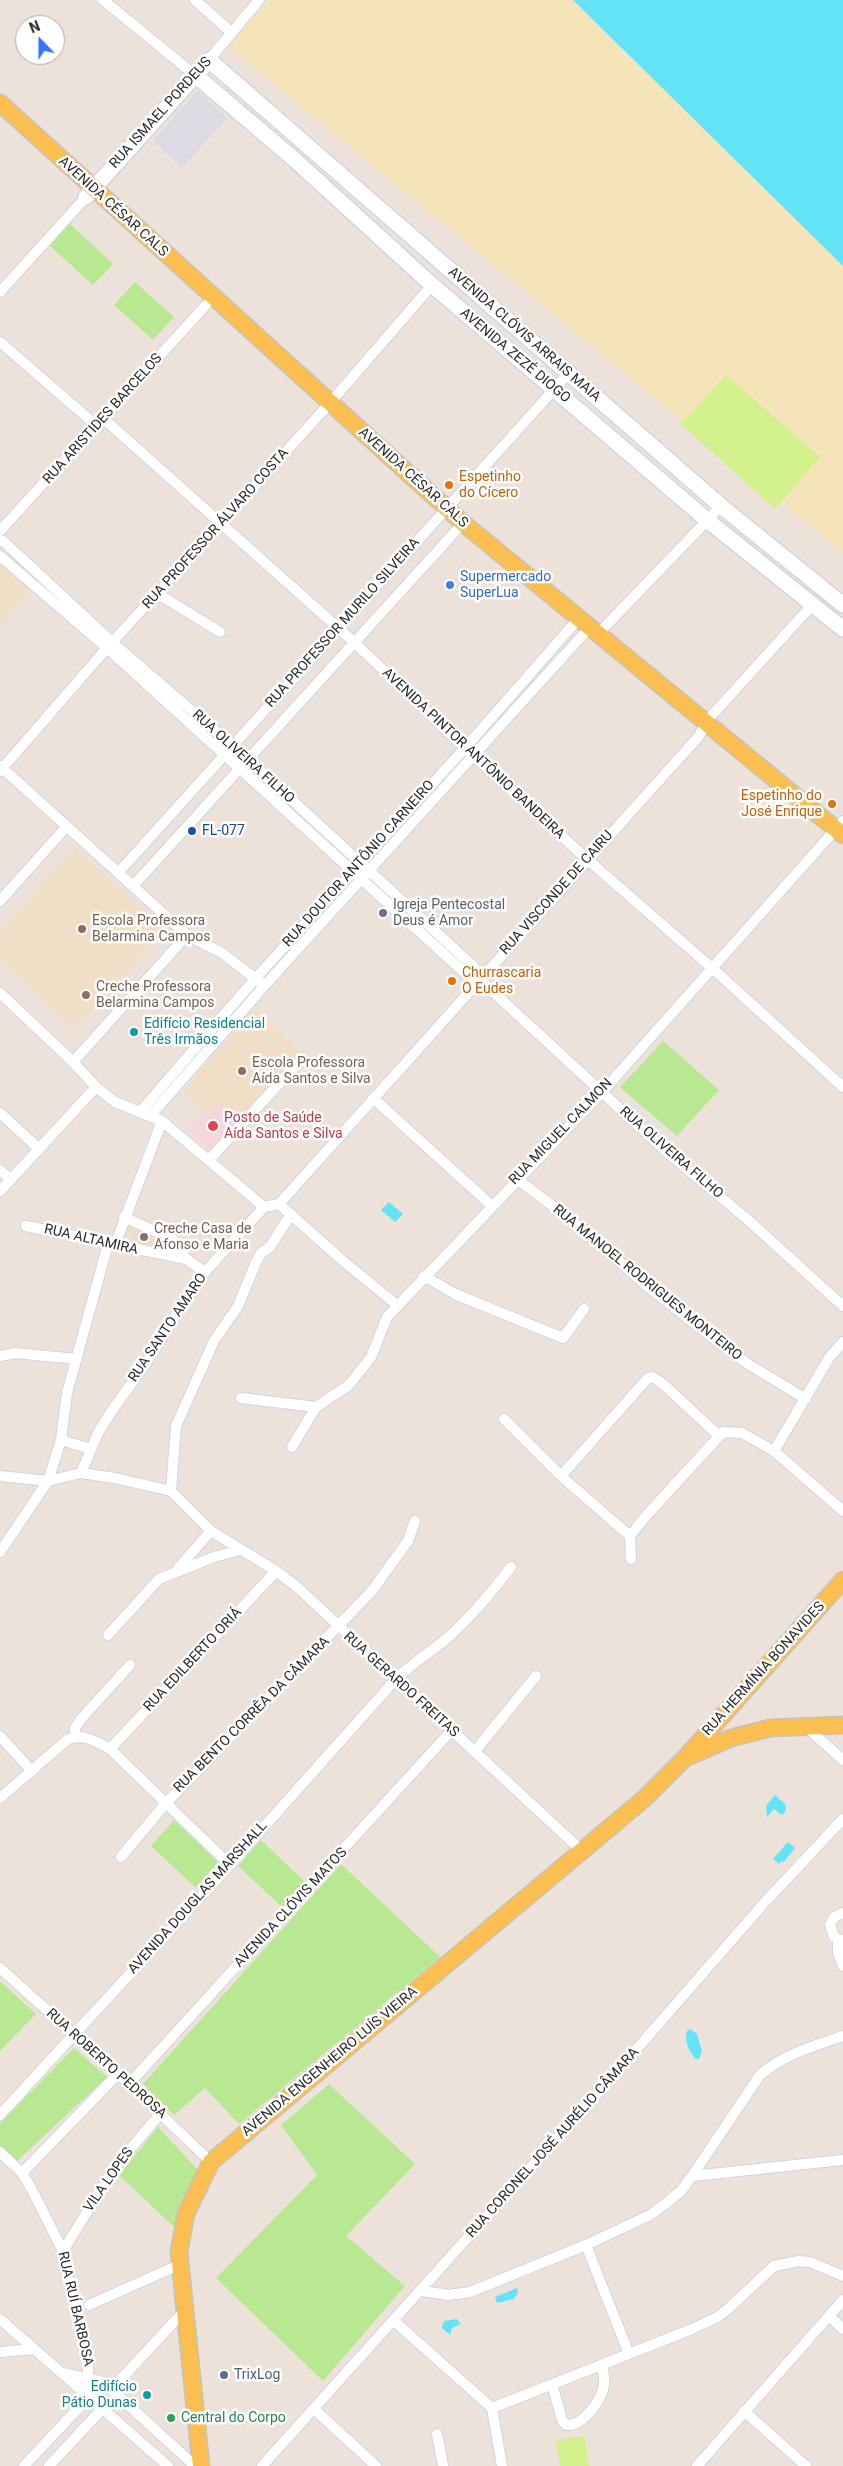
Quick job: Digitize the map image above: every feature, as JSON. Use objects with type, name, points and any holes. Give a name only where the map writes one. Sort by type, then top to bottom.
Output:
[{"type":"main road","name":"RUA ISMAEL PORDEUS","points":[[89,193],[210,60]]},
{"type":"main road","name":"AVENIDA CLÓVIS ARRAIS MAIA","points":[[210,60],[721,506],[843,605]]},
{"type":"main road","name":"AVENIDA ZEZÉ DIOGO","points":[[195,75],[295,160],[432,285],[707,520],[843,629]]},
{"type":"main road","name":"AVENIDA CÉSAR CALS","points":[[0,103],[89,193]]},
{"type":"main road","name":"AVENIDA CÉSAR CALS","points":[[0,117],[210,301],[459,527],[704,727],[838,830],[843,847]]},
{"type":"main road","name":"RUA HERMÍNIA BONAVIDES","points":[[685,1758],[843,1580]]},
{"type":"main road","points":[[685,1758],[731,1738],[758,1731],[805,1725],[843,1726]]},
{"type":"main road","name":"AVENIDA ENGENHEIRO LUÍS VIEIRA","points":[[201,2466],[179,2252],[186,2214],[211,2162],[646,1798],[685,1758]]},
{"type":"street","points":[[103,0],[195,75]]},
{"type":"street","points":[[195,0],[232,34]]},
{"type":"street","name":"RUA ISMAEL PORDEUS","points":[[210,60],[259,0]]},
{"type":"street","name":"RUA ISMAEL PORDEUS","points":[[0,292],[89,193]]},
{"type":"street","name":"RUA PROFESSOR ÁLVARO COSTA","points":[[1,769],[327,407],[432,285]]},
{"type":"street","name":"RUA ARISTIDES BARCELOS","points":[[0,532],[210,301]]},
{"type":"street","name":"AVENIDA PINTOR ANTÔNIO BANDEIRA","points":[[0,342],[101,423],[339,628],[588,860],[712,968],[843,1087]]},
{"type":"street","name":"RUA PROFESSOR MURILO SILVEIRA","points":[[118,873],[568,374]]},
{"type":"street","name":"RUA DOUTOR ANTÔNIO CARNEIRO","points":[[151,1115],[308,937],[356,876],[469,751],[512,696],[584,628],[721,506]]},
{"type":"street","name":"RUA PROFESSOR MURILO SILVEIRA","points":[[133,886],[459,527]]},
{"type":"street","name":"RUA OLIVEIRA FILHO","points":[[0,541],[14,552],[239,770],[386,902],[474,966],[479,978],[669,1154],[748,1219],[843,1306]]},
{"type":"street","name":"RUA OLIVEIRA FILHO","points":[[0,556],[233,746],[393,894],[418,924]]},
{"type":"street","points":[[158,594],[220,632]]},
{"type":"street","name":"RUA VISCONDE DE CAIRU","points":[[279,1204],[479,978],[588,860],[813,604]]},
{"type":"street","name":"RUA DOUTOR ANTÔNIO CARNEIRO","points":[[469,751],[521,704],[584,628]]},
{"type":"street","points":[[512,696],[521,704]]},
{"type":"street","points":[[1,769],[187,935],[222,952],[255,979],[266,984]]},
{"type":"street","points":[[0,901],[67,826]]},
{"type":"street","name":"RUA MIGUEL CALMON","points":[[292,1447],[316,1407],[353,1381],[371,1357],[387,1317],[397,1305],[491,1205],[602,1092],[838,830]]},
{"type":"street","name":"RUA DOUTOR ANTÔNIO CARNEIRO","points":[[140,1112],[300,929],[356,876]]},
{"type":"street","points":[[386,902],[393,894]]},
{"type":"street","points":[[300,929],[308,937]]},
{"type":"street","points":[[73,1062],[187,935]]},
{"type":"street","points":[[271,961],[280,968]]},
{"type":"street","points":[[0,993],[73,1062],[96,1087],[115,1102],[162,1121],[264,1207],[279,1204],[342,1260],[397,1305]]},
{"type":"street","points":[[209,1160],[296,1065]]},
{"type":"street","points":[[0,1191],[96,1087]]},
{"type":"street","points":[[373,1098],[491,1205]]},
{"type":"street","points":[[0,1114],[38,1148]]},
{"type":"street","points":[[0,1552],[48,1481],[61,1440],[67,1394],[111,1244],[162,1121]]},
{"type":"street","points":[[0,1170],[11,1180]]},
{"type":"street","name":"RUA MANOEL RODRIGUES MONTEIRO","points":[[517,1179],[579,1226],[647,1286],[708,1335],[748,1364],[806,1398]]},
{"type":"street","name":"RUA SANTO AMARO","points":[[81,1473],[111,1412],[146,1363],[173,1317],[205,1272],[264,1207]]},
{"type":"street","points":[[0,1476],[48,1481],[81,1473],[114,1478],[171,1491],[176,1426],[191,1390],[214,1341],[238,1306],[257,1260],[261,1253],[270,1247],[291,1214]]},
{"type":"street","points":[[124,1216],[174,1240],[186,1259],[205,1272]]},
{"type":"street","name":"RUA ALTAMIRA","points":[[26,1226],[186,1259]]},
{"type":"street","points":[[424,1276],[455,1294],[563,1338],[584,1310]]},
{"type":"street","points":[[774,1451],[830,1358],[843,1342]]},
{"type":"street","points":[[0,1356],[15,1353],[77,1359]]},
{"type":"street","points":[[562,1476],[648,1378],[657,1379],[718,1435]]},
{"type":"street","points":[[241,1398],[316,1407]]},
{"type":"street","points":[[504,1419],[562,1476],[630,1536]]},
{"type":"street","points":[[631,1560],[630,1536],[718,1435],[723,1432],[742,1433],[774,1451],[843,1512]]},
{"type":"street","points":[[61,1440],[91,1450]]},
{"type":"street","name":"RUA GERARDO FREITAS","points":[[171,1491],[211,1532],[276,1571],[297,1587],[395,1680],[582,1851]]},
{"type":"street","name":"RUA BENTO CORRÊA DA CÂMARA","points":[[121,1857],[166,1803],[339,1628],[372,1592],[411,1535],[415,1521]]},
{"type":"street","points":[[176,1571],[211,1532]]},
{"type":"street","points":[[108,1635],[153,1583],[176,1571],[240,1550]]},
{"type":"street","name":"AVENIDA DOUGLAS MARSHALL","points":[[0,2115],[230,1865],[395,1680],[410,1664],[451,1634],[481,1606],[511,1567]]},
{"type":"street","name":"RUA EDILBERTO ORIÁ","points":[[110,1749],[276,1571]]},
{"type":"street","points":[[75,1737],[75,1728],[81,1719],[130,1665]]},
{"type":"street","points":[[474,1751],[536,1676]]},
{"type":"street","points":[[805,1725],[843,1760]]},
{"type":"street","name":"AVENIDA CLÓVIS MATOS","points":[[129,2084],[451,1731]]},
{"type":"street","points":[[0,1736],[32,1771]]},
{"type":"street","points":[[0,1798],[68,1739],[75,1737],[89,1738],[110,1749],[230,1865]]},
{"type":"street","name":"RUA CORONEL JOSÉ AURÉLIO CÂMARA","points":[[262,2466],[421,2291],[765,1902],[843,1819]]},
{"type":"street","points":[[843,1913],[834,1916],[830,1925],[831,1934],[841,1940],[838,1952],[843,1966]]},
{"type":"street","name":"RUA ROBERTO PEDROSA","points":[[0,1968],[161,2113],[211,2162]]},
{"type":"street","points":[[421,2291],[460,2295],[586,2245],[650,2215],[681,2190],[760,2075],[771,2065],[788,2056],[843,2036]]},
{"type":"street","points":[[22,2173],[118,2074]]},
{"type":"street","name":"VILA LOPES","points":[[63,2251],[114,2168],[161,2113]]},
{"type":"street","name":"RUA RUÍ BARBOSA","points":[[0,2152],[22,2173],[56,2234],[63,2251],[63,2261],[87,2350],[89,2379],[87,2395]]},
{"type":"street","points":[[692,2176],[843,2160]]},
{"type":"street","points":[[586,2245],[628,2354]]},
{"type":"street","points":[[492,2408],[718,2317],[774,2266],[799,2260],[810,2262],[843,2276]]},
{"type":"street","points":[[90,2305],[180,2264]]},
{"type":"street","points":[[697,2466],[843,2300]]},
{"type":"street","points":[[112,2390],[185,2310]]},
{"type":"street","points":[[829,2316],[843,2329]]},
{"type":"street","points":[[0,2319],[168,2466]]},
{"type":"street","points":[[394,2321],[492,2408],[502,2466]]},
{"type":"street","points":[[0,2352],[33,2349]]},
{"type":"street","points":[[552,2384],[562,2420],[566,2424],[573,2425],[581,2420],[599,2399],[604,2385],[602,2365]]},
{"type":"street","points":[[61,2373],[103,2382],[195,2466]]},
{"type":"street","points":[[24,2466],[87,2395],[103,2382]]},
{"type":"street","points":[[49,2466],[102,2408]]},
{"type":"street","points":[[314,2409],[376,2466]]},
{"type":"street","points":[[744,2411],[806,2466]]},
{"type":"street","points":[[437,2434],[443,2466]]},
{"type":"shaded area","points":[[196,92],[199,92],[227,118],[182,168],[153,141]]},
{"type":"shaded area","points":[[0,563],[31,590],[0,626]]},
{"type":"shaded area","name":"Escola Professora Belarmina Campos","points":[[76,849],[161,926],[161,932],[75,1028],[0,960],[0,932]]},
{"type":"shaded area","name":"Escola Professora Aída Santos e Silva","points":[[255,1009],[301,1052],[238,1121],[216,1101],[206,1111],[183,1091]]},
{"type":"shaded area","name":"Posto de Saúde Aída Santos e Silva","points":[[216,1101],[238,1121],[213,1149],[208,1149],[188,1131]]},
{"type":"shaded area","name":"Creche Casa de Afonso e Maria","points":[[125,1220],[168,1239],[163,1253],[119,1234]]},
{"type":"green space","points":[[69,223],[113,264],[93,285],[49,245]]},
{"type":"green space","points":[[135,282],[174,317],[153,340],[114,305]]},
{"type":"green space","points":[[726,375],[820,457],[775,509],[681,424]]},
{"type":"green space","points":[[663,1041],[719,1090],[677,1136],[620,1087]]},
{"type":"green space","points":[[174,1820],[218,1862],[196,1888],[151,1846]]},
{"type":"green space","points":[[261,1840],[305,1882],[283,1908],[238,1866]]},
{"type":"green space","points":[[341,1864],[440,1957],[239,2124],[205,2088],[174,2115],[143,2084]]},
{"type":"green space","points":[[0,1981],[36,2014],[0,2051]]},
{"type":"green space","points":[[74,2048],[107,2077],[17,2161],[0,2145],[0,2123]]},
{"type":"green space","points":[[329,2084],[415,2164],[346,2236],[405,2286],[323,2381],[216,2278],[317,2175],[281,2125]]},
{"type":"green space","points":[[158,2127],[198,2170],[175,2228],[119,2175]]},
{"type":"green space","points":[[585,2436],[589,2466],[560,2466],[556,2440]]},
{"type":"sand","points":[[269,0],[573,0],[843,266],[843,553],[229,47]]},
{"type":"water","points":[[573,0],[843,0],[843,266]]},
{"type":"water","points":[[389,1202],[403,1214],[395,1222],[381,1210]]},
{"type":"water","points":[[775,1795],[785,1804],[786,1811],[782,1815],[774,1809],[767,1817],[766,1806]]},
{"type":"water","points":[[788,1842],[795,1848],[784,1862],[782,1861],[779,1864],[773,1859]]},
{"type":"water","points":[[690,2029],[697,2034],[702,2051],[699,2059],[696,2059],[689,2050],[686,2035]]},
{"type":"water","points":[[517,2288],[518,2292],[514,2299],[497,2303],[495,2297]]},
{"type":"water","points":[[457,2319],[461,2324],[452,2328],[450,2335],[442,2328],[444,2321]]},
{"type":"place","name":"Espetinho do Cícero","points":[[449,485]]},
{"type":"place","name":"Supermercado SuperLua","points":[[450,585]]},
{"type":"place","name":"Espetinho do José Enrique","points":[[832,804]]},
{"type":"place","name":"FL-077","points":[[192,831]]},
{"type":"place","name":"Igreja Pentecostal Deus é Amor","points":[[383,913]]},
{"type":"place","name":"Escola Professora Belarmina Campos","points":[[82,929]]},
{"type":"place","name":"Churrascaria O Eudes","points":[[452,981]]},
{"type":"place","name":"Creche Professora Belarmina Campos","points":[[86,995]]},
{"type":"place","name":"Edifício Residencial Três Irmãos","points":[[134,1032]]},
{"type":"place","name":"Escola Professora Aída Santos e Silva","points":[[242,1071]]},
{"type":"place","name":"Posto de Saúde Aída Santos e Silva","points":[[213,1126]]},
{"type":"place","name":"Creche Casa de Afonso e Maria","points":[[144,1237]]},
{"type":"place","name":"TrixLog","points":[[224,2375]]},
{"type":"place","name":"Edifício Pátio Dunas","points":[[147,2395]]},
{"type":"place","name":"Central do Corpo","points":[[171,2418]]}]
